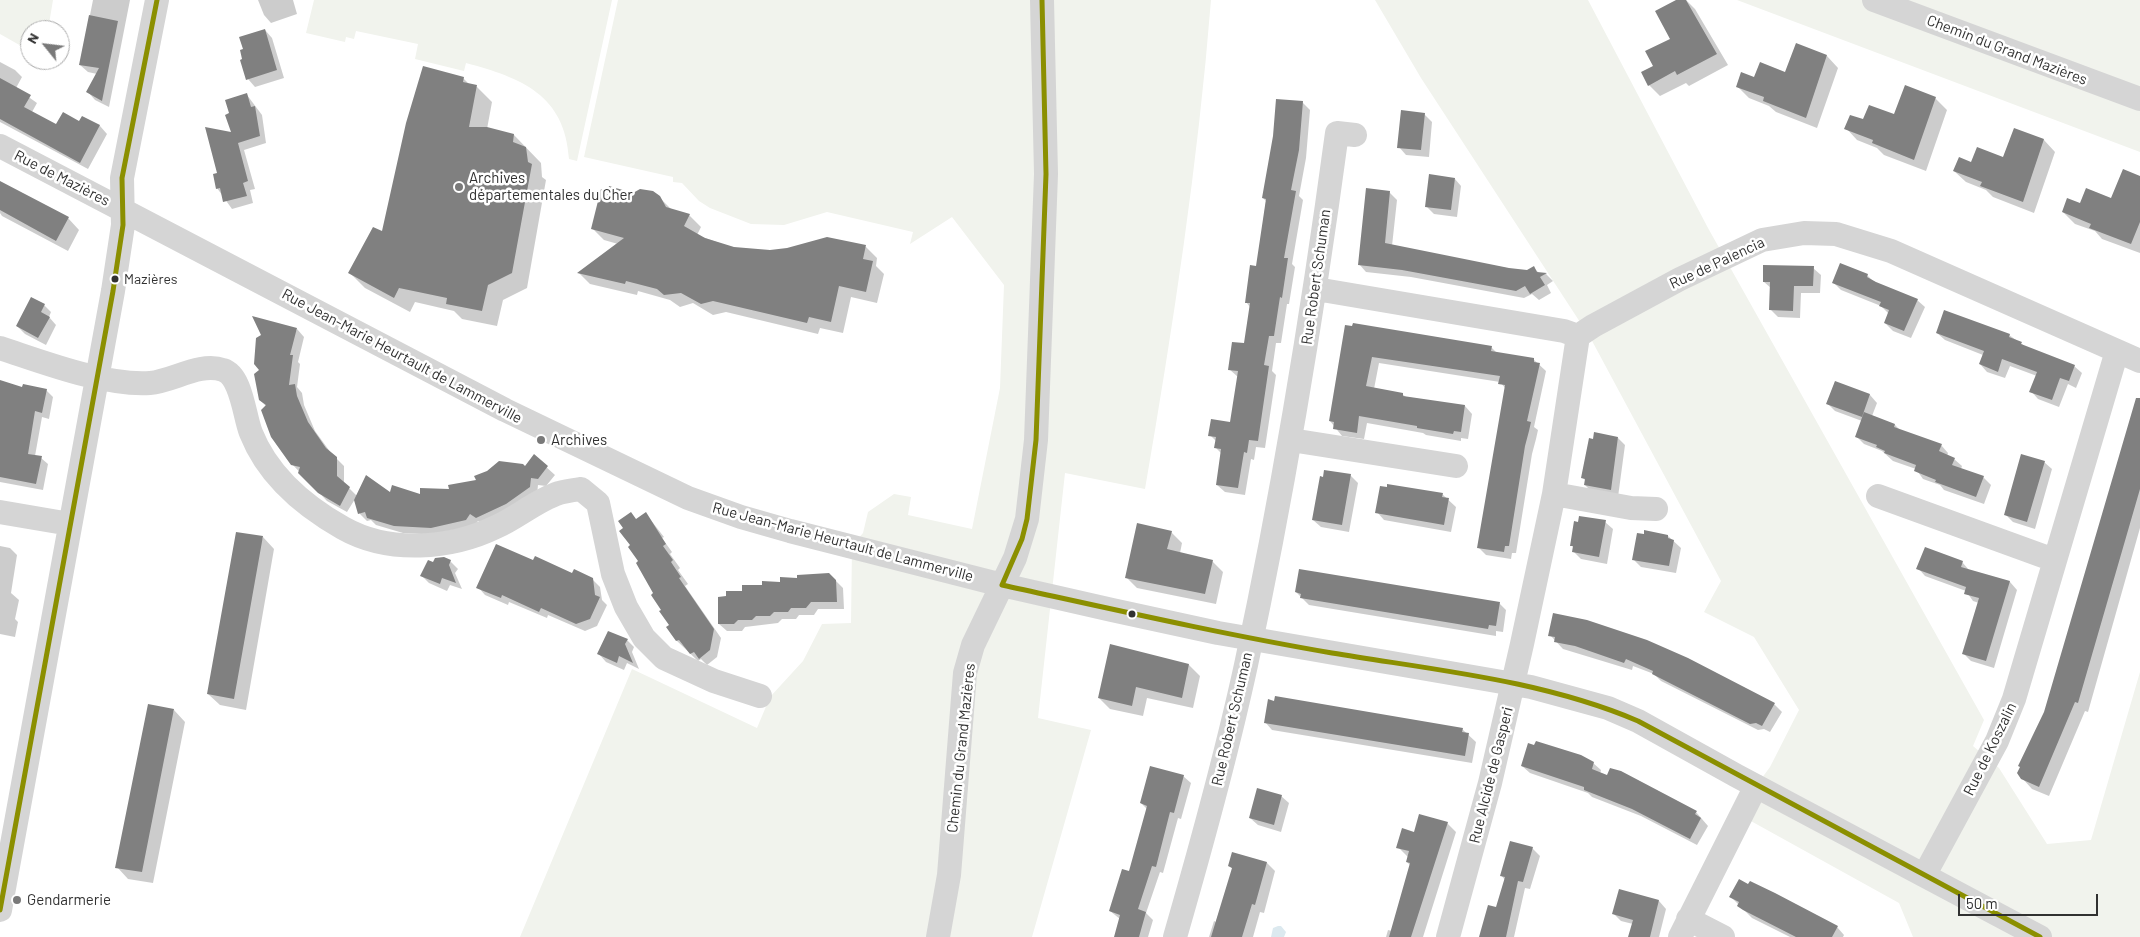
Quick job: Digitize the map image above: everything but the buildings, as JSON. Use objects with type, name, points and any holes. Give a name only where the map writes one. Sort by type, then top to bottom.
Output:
[{"type":"street","points":[[0,910],[113,291],[123,210],[122,178],[157,0]]},
{"type":"street","name":"Chemin du Grand Mazières","points":[[938,937],[949,876],[965,673],[973,645],[1022,539],[1027,519],[1036,440],[1046,174],[1042,0]]},
{"type":"street","name":"Chemin du Grand Mazières","points":[[1874,0],[2140,100]]},
{"type":"street","name":"Rue Robert Schuman","points":[[1175,937],[1207,826],[1251,639],[1290,440],[1316,289],[1337,132],[1356,134]]},
{"type":"street","name":"Rue de Mazières","points":[[0,146],[123,210]]},
{"type":"street","name":"Rue Jean-Marie Heurtault de Lammerville","points":[[123,210],[496,405],[688,498],[740,517],[1002,585],[1251,639],[1512,684],[1571,697],[1638,720],[1756,786],[1925,874],[2040,937]]},
{"type":"street","name":"Rue de Palencia","points":[[1578,336],[1680,279],[1762,240],[1804,233],[1836,234],[1891,251],[2140,361]]},
{"type":"street","points":[[1316,289],[1564,331],[1578,336]]},
{"type":"street","name":"Rue Alcide de Gasperi","points":[[1448,937],[1490,783],[1554,494],[1578,336]]},
{"type":"street","points":[[0,348],[78,374],[150,383],[210,368],[224,370],[234,378],[238,386],[247,424],[254,440],[274,473],[295,496],[321,515],[346,530],[378,540],[401,544],[432,545],[464,540],[496,528],[559,493],[582,489],[598,503],[613,574],[626,607],[644,638],[664,658],[672,663],[714,681],[760,696]]},
{"type":"street","name":"Rue de Koszalin","points":[[1925,874],[2007,719],[2117,351]]},
{"type":"street","points":[[1290,440],[1456,466]]},
{"type":"street","points":[[586,493],[602,458]]},
{"type":"street","points":[[1554,494],[1631,508],[1656,509]]},
{"type":"street","points":[[1878,496],[2054,560]]},
{"type":"street","points":[[0,512],[70,524]]},
{"type":"street","points":[[1723,937],[1684,928],[1756,786]]},
{"type":"shaded area","points":[[0,0],[53,0],[50,20],[20,20],[20,45],[0,34]]},
{"type":"shaded area","points":[[314,0],[612,0],[577,161],[569,159],[566,137],[559,119],[549,104],[522,83],[505,75],[466,63],[464,71],[415,59],[418,44],[356,31],[354,39],[346,37],[345,42],[306,33]]},
{"type":"shaded area","points":[[618,0],[1211,0],[1206,61],[1184,245],[1145,489],[1065,473],[1038,718],[1091,730],[1032,937],[520,937],[632,669],[757,728],[770,697],[803,661],[822,624],[851,623],[852,546],[863,533],[868,512],[894,494],[911,497],[908,515],[972,529],[1000,388],[1004,285],[952,217],[910,244],[913,232],[827,212],[784,225],[751,224],[710,208],[699,201],[682,183],[673,182],[673,177],[584,157]]},
{"type":"shaded area","points":[[1375,0],[1588,0],[1708,228],[1984,720],[1973,746],[1999,768],[2047,844],[2091,840],[2140,672],[2140,937],[1913,937],[1899,903],[1740,815],[1756,786],[1770,767],[1799,710],[1754,637],[1704,612],[1721,581],[1591,339],[1421,78]]},
{"type":"shaded area","points":[[1737,0],[2140,0],[2140,152]]},
{"type":"shaded area","points":[[1281,926],[1286,932],[1284,937],[1271,937],[1273,928]]},
{"type":"transit line","points":[[0,910],[113,291],[123,225],[122,178],[157,0]]},
{"type":"transit line","points":[[1002,585],[1022,539],[1027,519],[1036,440],[1046,174],[1042,0]]},
{"type":"transit line","points":[[1002,585],[1249,638],[1487,678],[1564,695],[1601,707],[1638,721],[2040,937]]},
{"type":"place","name":"Archives départementales du Cher","points":[[459,187]]},
{"type":"place","name":"Mazières","points":[[115,279]]},
{"type":"place","name":"Archives","points":[[541,440]]},
{"type":"place","name":"Gendarmerie","points":[[17,900]]}]
